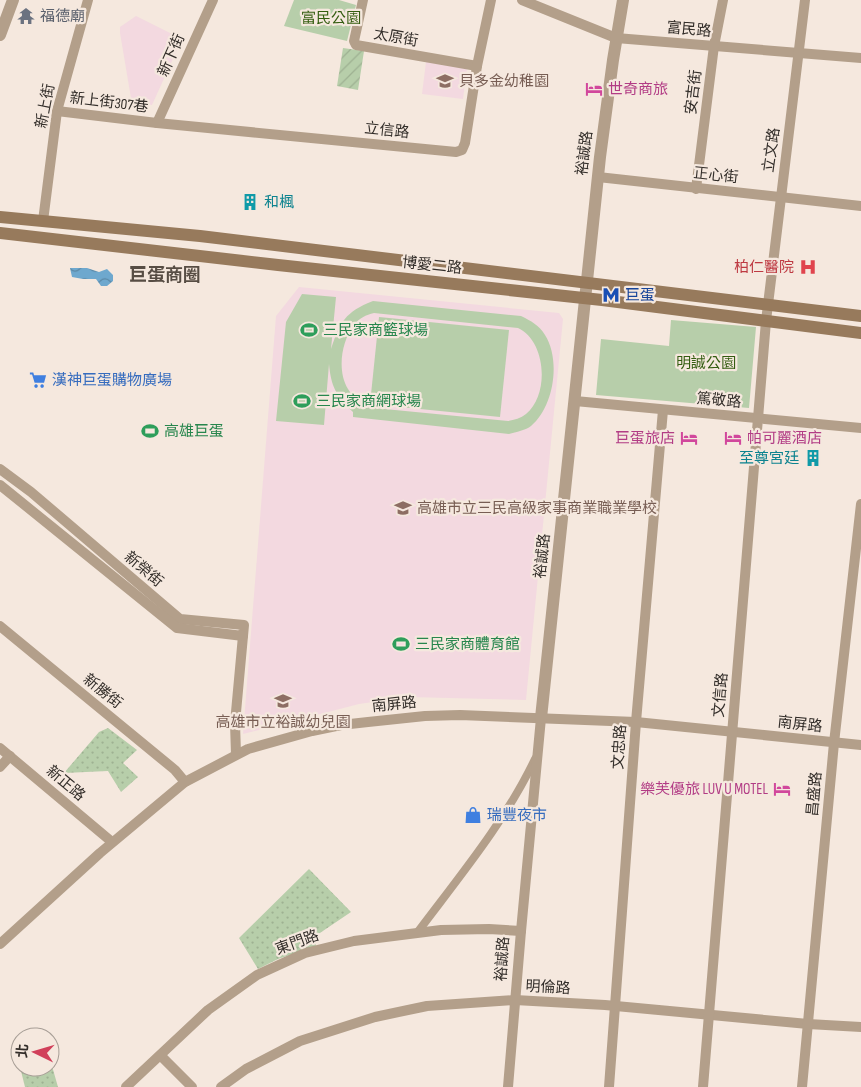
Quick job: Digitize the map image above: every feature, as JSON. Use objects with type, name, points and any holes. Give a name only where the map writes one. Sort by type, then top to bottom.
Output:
[{"type":"main road","name":"博愛二路","points":[[0,217],[200,236],[861,316]]},
{"type":"main road","name":"博愛二路","points":[[0,233],[586,298],[861,333]]},
{"type":"street","points":[[0,35],[13,0]]},
{"type":"street","name":"新上街","points":[[43,221],[57,111],[88,0]]},
{"type":"street","name":"新下街","points":[[157,123],[213,0]]},
{"type":"street","name":"太原街","points":[[363,0],[354,41],[356,45],[477,66]]},
{"type":"street","name":"立信路","points":[[157,123],[456,152],[462,150],[465,143],[477,66],[491,0]]},
{"type":"street","name":"富民路","points":[[522,0],[616,38],[861,58]]},
{"type":"street","name":"裕誠路","points":[[508,1087],[537,756],[598,177],[616,38],[623,0]]},
{"type":"street","name":"安吉街","points":[[696,189],[714,46],[723,0]]},
{"type":"street","name":"立文路","points":[[768,305],[805,0]]},
{"type":"street","name":"新上街307巷","points":[[57,111],[157,123]]},
{"type":"street","name":"正心街","points":[[598,177],[861,206]]},
{"type":"street","name":"文信路","points":[[703,1087],[768,305]]},
{"type":"street","name":"篤敬路","points":[[575,401],[861,428]]},
{"type":"street","name":"文忠路","points":[[609,1087],[636,722],[663,410]]},
{"type":"street","name":"新榮街","points":[[0,468],[31,492],[180,619],[244,630]]},
{"type":"street","name":"新榮街","points":[[0,485],[177,628],[244,630]]},
{"type":"street","points":[[24,503],[31,492]]},
{"type":"street","name":"昌盛路","points":[[802,1087],[834,743],[861,504]]},
{"type":"street","name":"新勝街","points":[[0,626],[175,770],[185,782]]},
{"type":"street","points":[[236,754],[235,724],[244,630]]},
{"type":"street","name":"南屏路","points":[[0,944],[112,842],[185,782],[236,754],[272,741],[341,725],[460,715],[541,718],[636,722],[861,745]]},
{"type":"street","name":"新正路","points":[[0,748],[112,842]]},
{"type":"street","points":[[0,767],[10,756]]},
{"type":"street","points":[[417,933],[478,853],[524,783],[537,756]]},
{"type":"street","name":"東門路","points":[[126,1087],[208,1010],[241,985],[281,962],[328,946],[354,941],[441,930],[490,929],[521,931]]},
{"type":"street","name":"明倫路","points":[[221,1087],[246,1070],[300,1041],[375,1017],[427,1006],[516,1000],[614,1005],[861,1028]]},
{"type":"street","points":[[160,1056],[192,1087]]},
{"type":"shaded area","points":[[136,16],[182,39],[152,105],[132,104],[120,27]]},
{"type":"shaded area","name":"貝多金幼稚園","points":[[426,62],[467,68],[463,99],[422,94]]},
{"type":"shaded area","name":"高雄市立三民高級家事商業職業學校","points":[[299,287],[559,313],[563,319],[526,700],[408,697],[359,704],[243,734],[276,316]]},
{"type":"green space","name":"富民公園","points":[[294,0],[339,0],[356,5],[347,41],[284,26]]},
{"type":"green space","points":[[343,48],[364,51],[358,90],[337,86]]},
{"type":"green space","points":[[302,294],[336,297],[331,349],[337,332],[345,319],[356,309],[373,301],[521,316],[540,329],[550,345],[554,370],[550,395],[539,418],[531,426],[509,434],[353,417],[353,412],[342,401],[335,390],[329,364],[324,425],[276,421],[286,322]],"holes":[[[374,313],[518,328],[534,344],[542,368],[541,381],[539,394],[534,405],[522,417],[508,421],[364,407],[351,394],[342,374],[343,348],[350,332],[363,317]]]},
{"type":"green space","points":[[379,317],[509,330],[500,417],[370,404]]},
{"type":"green space","name":"明誠公園","points":[[671,320],[756,327],[749,408],[596,395],[601,339],[669,346]]},
{"type":"green space","points":[[108,728],[137,750],[123,763],[138,777],[121,792],[108,771],[64,773],[99,732]]},
{"type":"green space","points":[[309,869],[351,912],[314,937],[316,946],[278,959],[258,969],[239,938]]},
{"type":"green space","points":[[22,1077],[55,1077],[58,1087],[25,1087]]},
{"type":"water","points":[[70,268],[87,268],[99,272],[107,269],[113,275],[113,281],[107,286],[101,286],[96,279],[72,277]]},
{"type":"place","name":"福德廟","points":[[26,16]]},
{"type":"place","name":"貝多金幼稚園","points":[[445,81]]},
{"type":"place","name":"世奇商旅","points":[[594,89]]},
{"type":"place","name":"和楓","points":[[250,202]]},
{"type":"place","name":"柏仁醫院","points":[[808,267]]},
{"type":"place","name":"巨蛋","points":[[611,295]]},
{"type":"place","name":"三民家商籃球場","points":[[309,330]]},
{"type":"place","name":"漢神巨蛋購物廣場","points":[[38,380]]},
{"type":"place","name":"三民家商網球場","points":[[302,401]]},
{"type":"place","name":"高雄巨蛋","points":[[150,431]]},
{"type":"place","name":"巨蛋旅店","points":[[689,438]]},
{"type":"place","name":"帕可麗酒店","points":[[733,438]]},
{"type":"place","name":"至尊宮廷","points":[[813,458]]},
{"type":"place","name":"高雄市立三民高級家事商業職業學校","points":[[403,508]]},
{"type":"place","name":"三民家商體育館","points":[[401,644]]},
{"type":"place","name":"高雄市立裕誠幼兒園","points":[[283,701]]},
{"type":"place","name":"樂芙優旅 LUV U MOTEL","points":[[782,789]]},
{"type":"place","name":"瑞豐夜市","points":[[473,815]]},
{"type":"district","name":"巨蛋商圈","points":[[165,275]]}]
